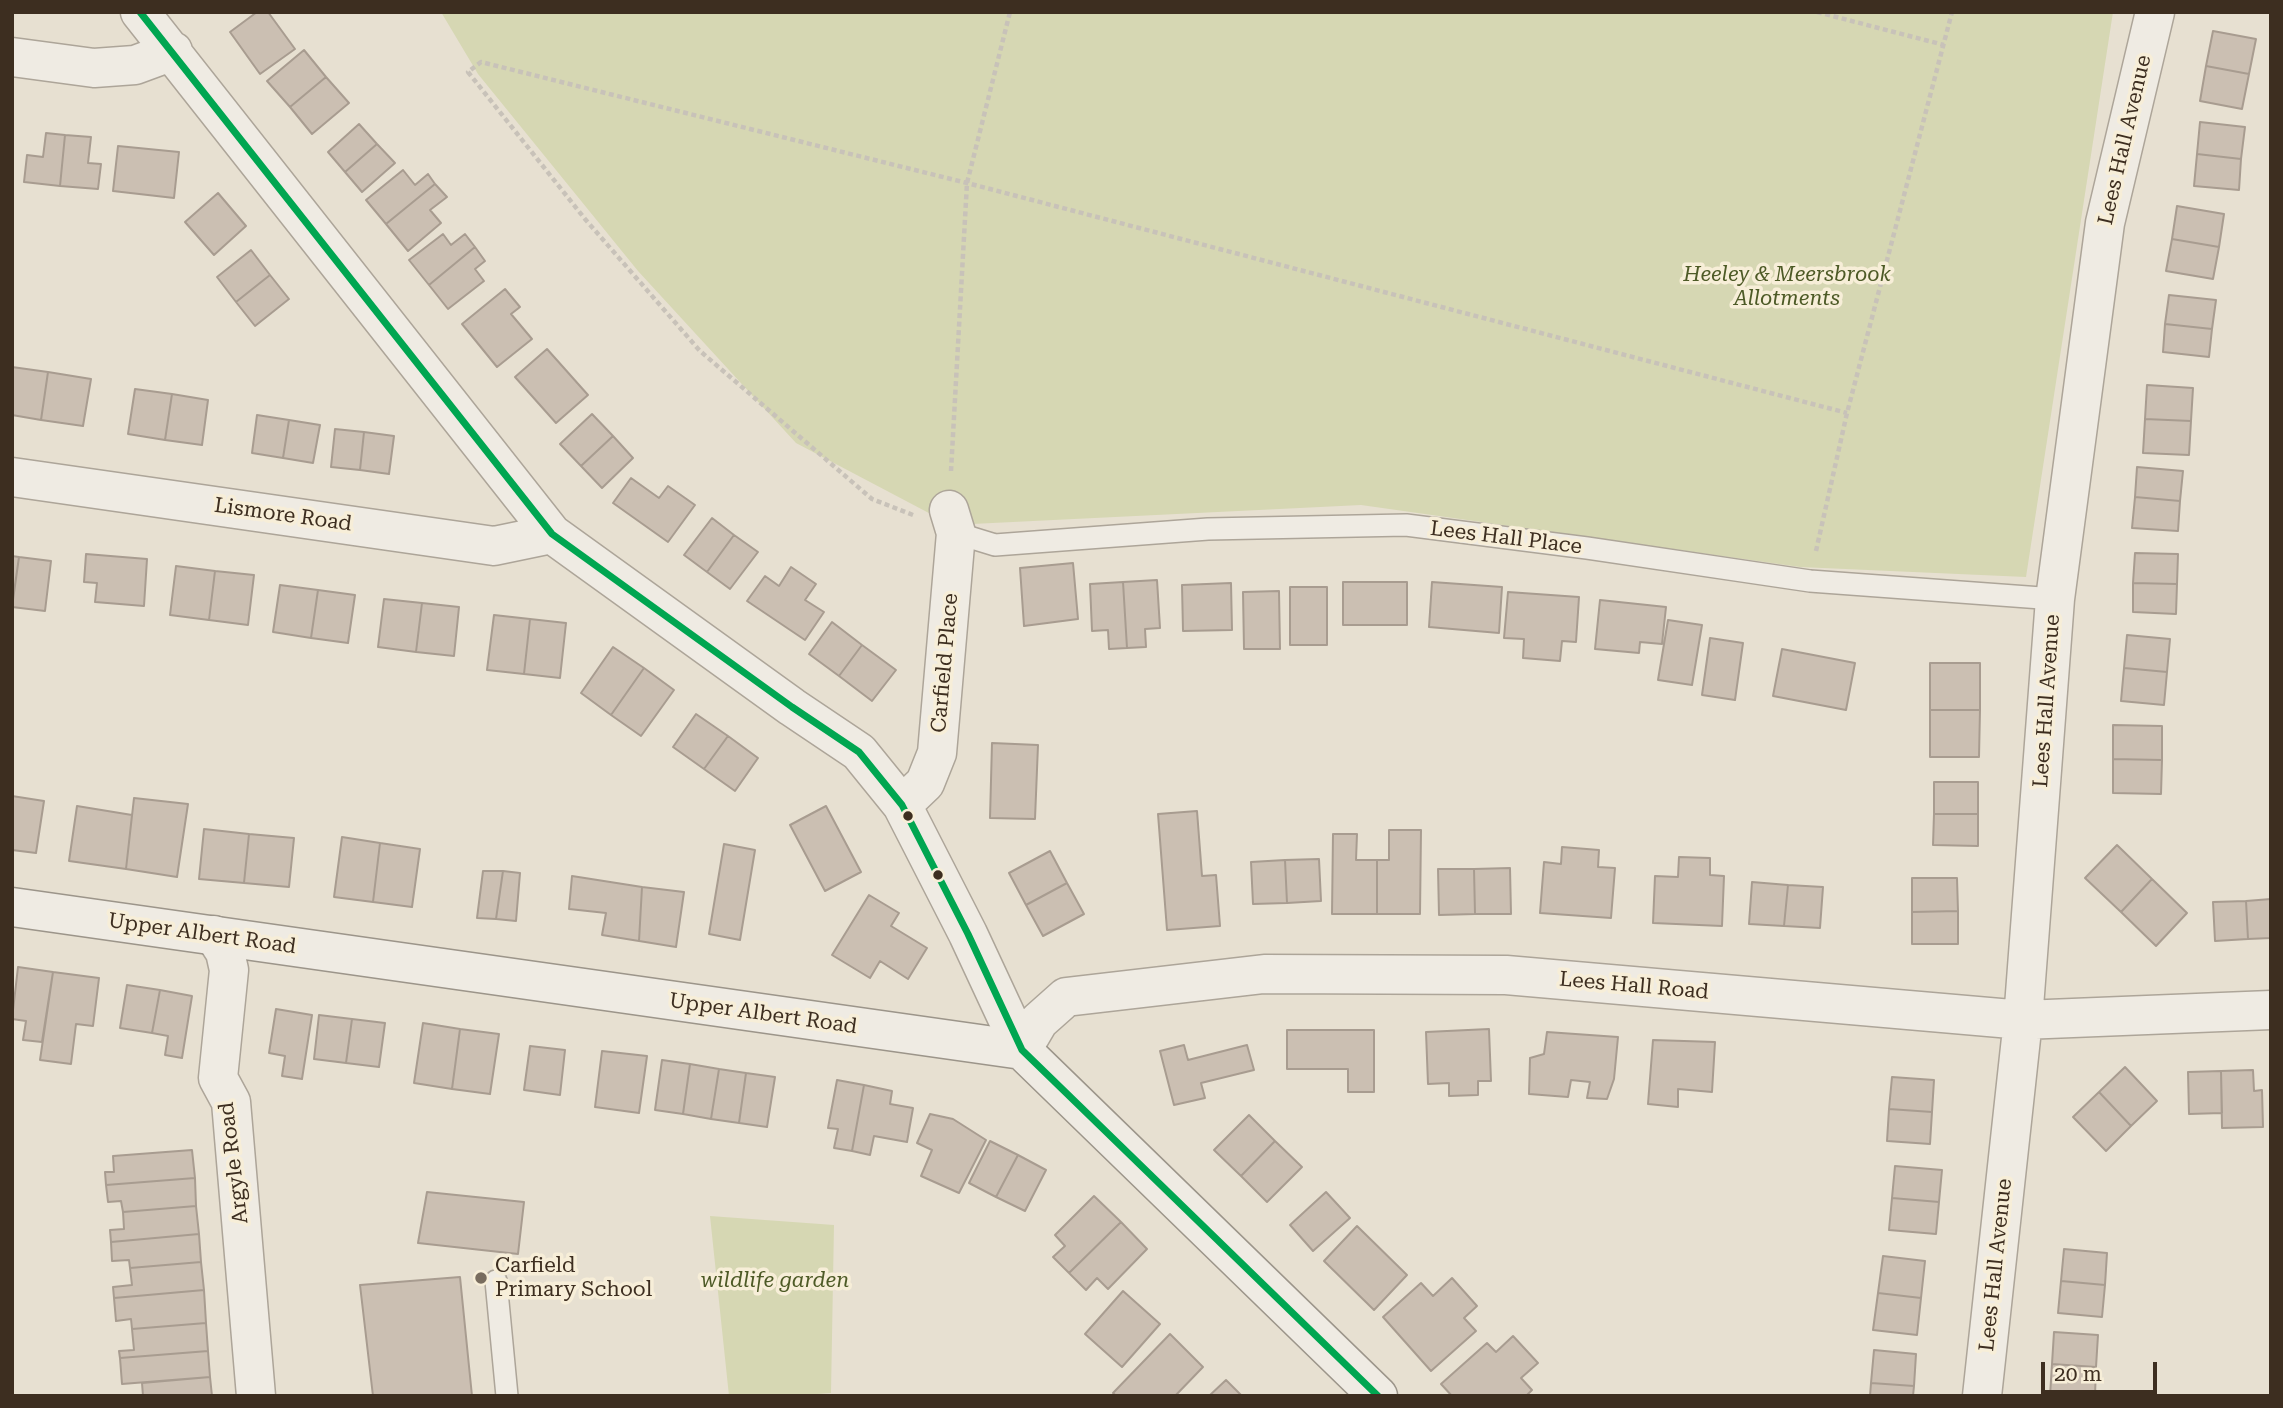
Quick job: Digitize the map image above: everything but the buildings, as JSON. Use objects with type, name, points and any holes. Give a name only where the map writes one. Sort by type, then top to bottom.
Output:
[{"type":"street","points":[[141,12],[552,534],[792,707],[859,752],[902,805],[968,934],[1022,1050],[1378,1396]]},
{"type":"street","name":"Lees Hall Avenue","points":[[1982,1396],[2023,1020],[2055,599],[2105,223],[2155,12]]},
{"type":"street","points":[[12,57],[94,68],[135,65],[173,51]]},
{"type":"street","name":"Lismore Road","points":[[12,477],[494,546],[552,534]]},
{"type":"street","name":"Carfield Place","points":[[902,805],[925,783],[937,753],[952,521]]},
{"type":"street","name":"Upper Albert Road","points":[[12,907],[1022,1050]]},
{"type":"street","name":"Argyle Road","points":[[214,935],[225,952],[229,970],[218,1078],[231,1102],[256,1396]]},
{"type":"street","name":"Lees Hall Road","points":[[1022,1050],[1039,1021],[1066,997],[1264,974],[1506,975],[2023,1020],[2271,1010]]},
{"type":"lane","name":"Lees Hall Place","points":[[952,521],[995,545],[1208,528],[1406,525],[1810,581],[2055,599]]},
{"type":"lane","points":[[496,1280],[507,1396]]},
{"type":"path","points":[[1010,12],[967,183],[952,521],[872,499],[700,351],[585,219],[468,72],[481,62],[967,183],[1847,414]]},
{"type":"path","points":[[1817,12],[1944,45]]},
{"type":"path","points":[[1810,581],[1847,414],[1952,12]]},
{"type":"green space","name":"Heeley & Meersbrook Allotments","points":[[441,12],[2113,12],[2026,577],[1800,567],[1361,505],[972,524],[944,521],[796,443],[638,271],[478,74]]},
{"type":"green space","name":"wildlife garden","points":[[710,1216],[834,1225],[831,1393],[729,1396]]},
{"type":"transit line","points":[[140,12],[552,534],[792,707],[859,752],[902,805],[968,934],[1022,1050],[1378,1396]]},
{"type":"place","name":"Carfield Primary School","points":[[481,1278]]}]
